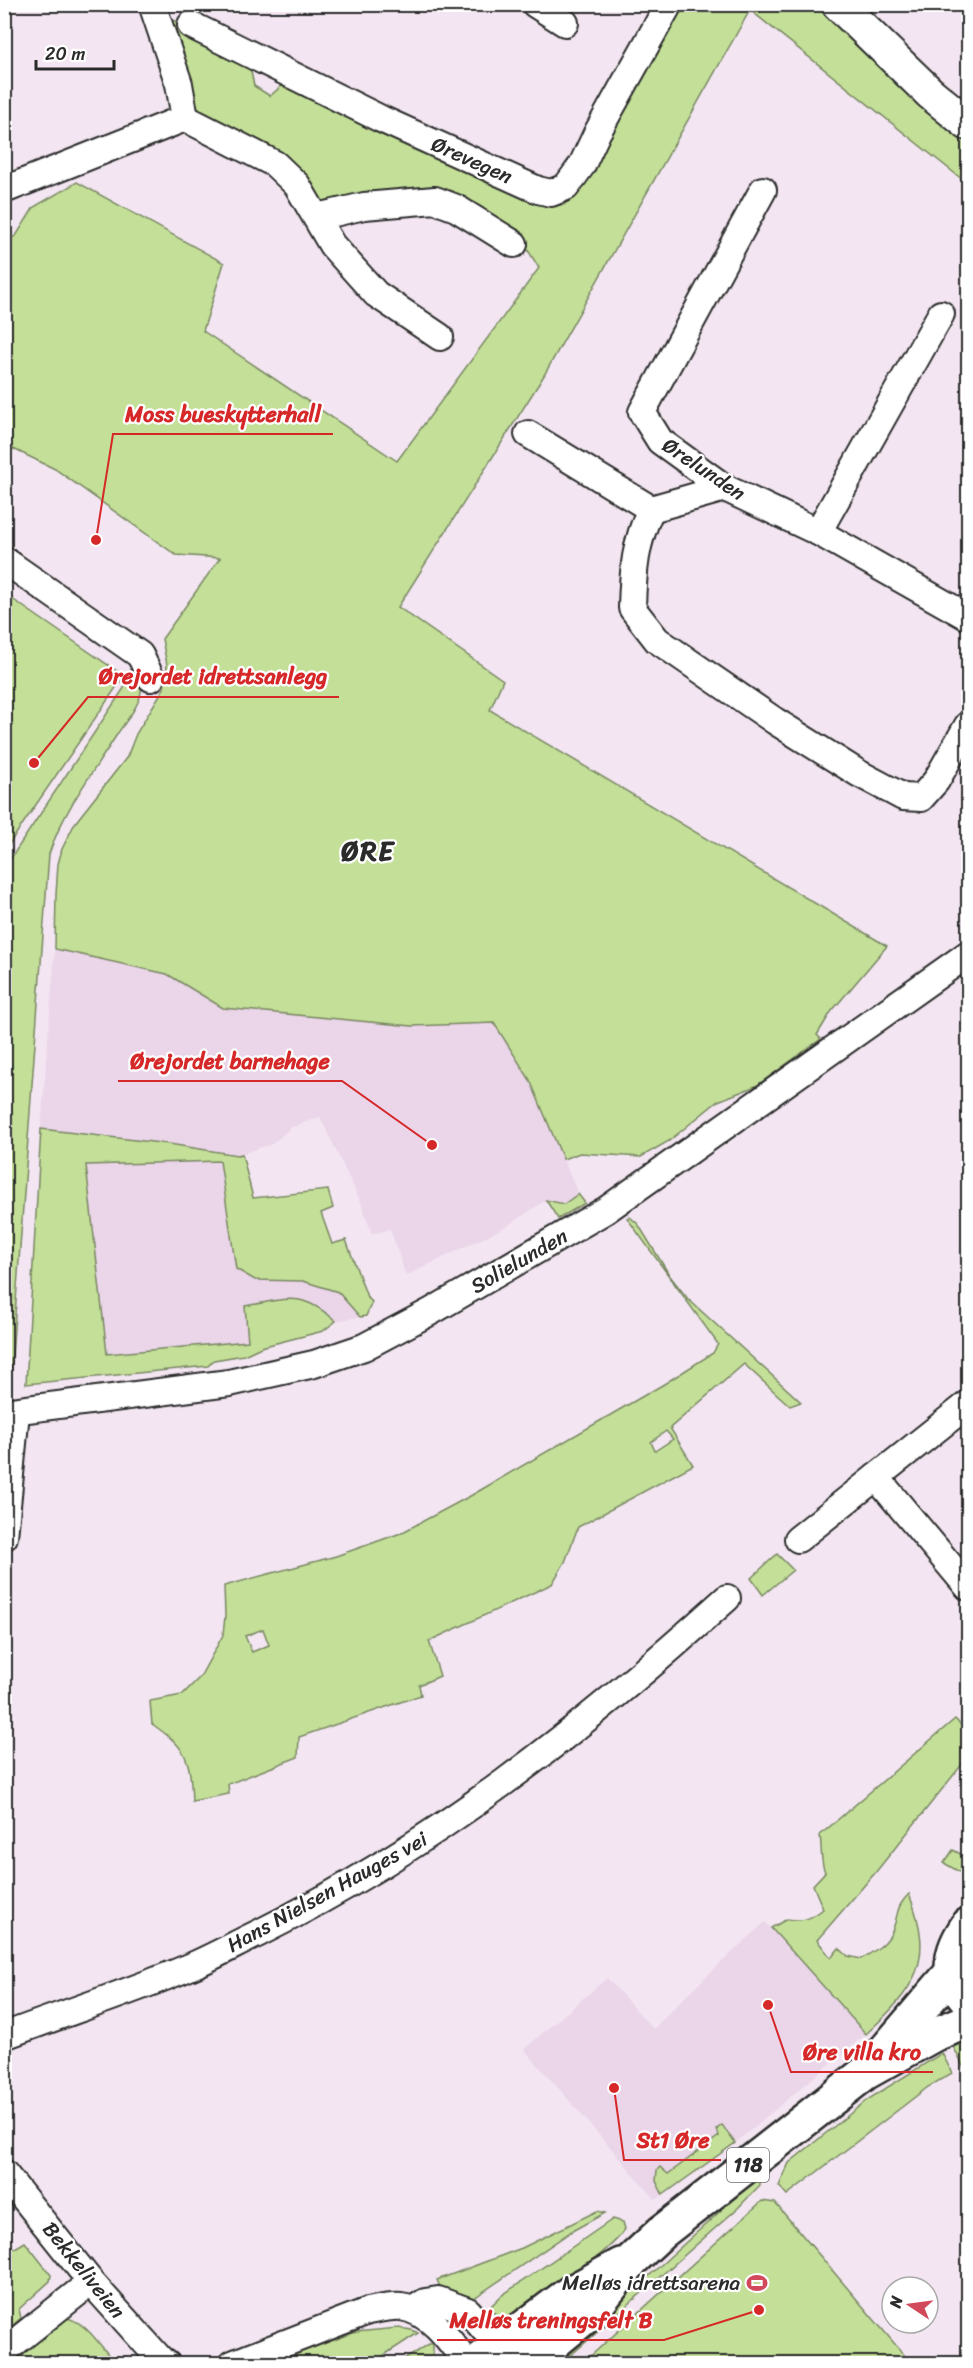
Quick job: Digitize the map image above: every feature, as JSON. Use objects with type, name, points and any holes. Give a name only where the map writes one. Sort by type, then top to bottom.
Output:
[{"type":"main road","points":[[969,1925],[957,1942],[952,1956],[952,1971],[957,1986],[969,2001]]},
{"type":"main road","name":"118","points":[[865,2073],[952,1971]]},
{"type":"main road","name":"118","points":[[528,2364],[591,2312],[633,2259],[662,2232],[865,2073],[933,2035],[969,2021]]},
{"type":"main road","name":"118","points":[[491,2357],[570,2293],[633,2259]]},
{"type":"street","points":[[152,4],[178,84],[185,118]]},
{"type":"street","points":[[535,4],[565,23]]},
{"type":"street","name":"Ørevegen","points":[[191,25],[381,119],[538,190],[551,193],[566,187],[582,165],[597,133],[669,4]]},
{"type":"street","points":[[838,4],[930,93],[969,124]]},
{"type":"street","points":[[8,189],[185,118],[275,164],[297,185],[332,245],[376,294],[440,337]]},
{"type":"street","name":"Ørelunden","points":[[763,190],[642,412],[660,441],[725,488],[818,532],[969,617]]},
{"type":"street","points":[[316,217],[364,206],[435,200],[456,208],[514,244]]},
{"type":"street","points":[[818,532],[941,314]]},
{"type":"street","points":[[528,434],[651,509],[725,488]]},
{"type":"street","points":[[651,509],[640,534],[634,563],[632,608],[657,640],[736,694],[858,772],[903,797],[921,798],[936,780],[969,725]]},
{"type":"street","points":[[4,560],[140,655],[151,678]]},
{"type":"street","name":"Solielunden","points":[[10,1412],[229,1383],[314,1364],[364,1347],[432,1311],[606,1210],[969,954]]},
{"type":"street","points":[[798,1539],[969,1404]]},
{"type":"street","points":[[4,1537],[10,1412]]},
{"type":"street","points":[[876,1477],[969,1587]]},
{"type":"street","name":"Hans Nielsen Hauges vei","points":[[4,2036],[189,1968],[305,1910],[371,1873],[439,1830],[587,1719],[728,1598]]},
{"type":"street","name":"Bekkeliveien","points":[[4,2173],[91,2282],[167,2364]]},
{"type":"street","points":[[4,2351],[91,2282]]},
{"type":"street","points":[[413,2310],[425,2302],[438,2300],[468,2310],[491,2357]]},
{"type":"street","points":[[232,2364],[368,2311],[390,2307],[413,2310],[440,2329],[467,2364]]},
{"type":"shaded area","points":[[55,949],[167,974],[223,1008],[412,1026],[495,1022],[530,1080],[578,1194],[564,1204],[546,1200],[507,1226],[406,1276],[390,1229],[372,1234],[362,1205],[320,1117],[292,1127],[272,1144],[238,1155],[169,1144],[41,1129]]},
{"type":"shaded area","points":[[220,1161],[236,1269],[255,1280],[303,1281],[338,1292],[360,1317],[336,1321],[318,1306],[249,1341],[107,1354],[86,1165]]},
{"type":"shaded area","points":[[765,1922],[866,2034],[735,2143],[656,2200],[524,2049],[607,1978],[653,2029]]},
{"type":"green space","points":[[159,5],[162,12],[195,35],[245,61],[251,71],[254,86],[270,96],[285,83],[542,203],[564,205],[581,187],[674,5],[815,5],[902,87],[968,144],[968,184],[750,10],[543,377],[398,607],[503,680],[490,710],[887,946],[831,1012],[817,1035],[821,1039],[756,1086],[718,1101],[669,1141],[641,1157],[580,1153],[563,1159],[530,1080],[494,1023],[412,1026],[223,1008],[167,974],[55,949],[58,864],[62,849],[75,823],[127,757],[136,734],[164,688],[167,665],[162,639],[220,558],[176,555],[55,469],[5,445],[4,241],[16,236],[34,207],[77,182],[224,263],[203,331],[397,461],[539,268],[518,234],[437,195],[317,202],[284,163],[198,110]]},
{"type":"green space","points":[[5,594],[124,676],[5,850]]},
{"type":"green space","points":[[136,670],[142,686],[140,698],[70,808],[49,854],[11,1369],[5,1369],[5,867]]},
{"type":"green space","points":[[41,1129],[242,1154],[253,1198],[328,1190],[333,1208],[321,1213],[332,1244],[346,1240],[367,1297],[372,1302],[366,1316],[360,1317],[338,1292],[303,1281],[255,1280],[236,1269],[220,1161],[86,1165],[107,1354],[248,1341],[245,1306],[284,1299],[294,1299],[313,1305],[336,1321],[323,1331],[261,1347],[244,1355],[214,1360],[208,1366],[26,1384]]},
{"type":"green space","points":[[578,1194],[585,1203],[558,1219],[546,1200],[564,1204]]},
{"type":"green space","points":[[630,1217],[638,1224],[670,1276],[688,1299],[801,1402],[790,1406],[744,1364],[670,1428],[693,1465],[578,1527],[565,1562],[552,1584],[429,1641],[440,1676],[419,1685],[421,1695],[299,1737],[298,1757],[228,1784],[229,1794],[192,1801],[190,1774],[185,1756],[173,1741],[152,1724],[150,1701],[182,1695],[200,1677],[223,1635],[224,1586],[336,1556],[401,1533],[472,1495],[664,1384],[713,1353],[718,1344],[627,1218]],"holes":[[[666,1431],[673,1439],[655,1451],[651,1442]],[[263,1629],[269,1645],[252,1652],[245,1636]]]},
{"type":"green space","points":[[777,1554],[793,1570],[763,1595],[751,1578]]},
{"type":"green space","points":[[955,1719],[968,1732],[968,1757],[875,1873],[817,1940],[831,1958],[839,1948],[848,1956],[861,1959],[888,1939],[899,1907],[909,1894],[921,1938],[916,1972],[897,2003],[866,2034],[771,1928],[787,1919],[806,1919],[823,1909],[813,1885],[825,1872],[820,1835]]},
{"type":"green space","points":[[953,1850],[968,1858],[968,1877],[944,1863]]},
{"type":"green space","points":[[968,2043],[968,2066],[964,2068],[953,2046]]},
{"type":"green space","points":[[942,2053],[952,2073],[928,2087],[787,2195],[779,2186],[789,2163],[867,2100]]},
{"type":"green space","points":[[722,2125],[735,2143],[663,2195],[656,2181],[657,2170],[660,2167],[668,2174],[719,2136],[717,2129]]},
{"type":"green space","points":[[760,2175],[760,2185],[738,2208],[562,2363],[548,2364],[640,2284]]},
{"type":"green space","name":"Melløs idrettsarena","points":[[762,2201],[775,2203],[880,2327],[880,2335],[887,2335],[911,2363],[583,2363]]},
{"type":"green space","points":[[597,2211],[605,2213],[572,2231],[474,2298],[440,2287],[437,2280],[522,2248]]},
{"type":"green space","points":[[613,2219],[623,2222],[625,2229],[606,2250],[572,2277],[537,2303],[512,2316],[507,2317],[494,2313],[491,2306],[501,2296]]},
{"type":"green space","points":[[25,2242],[51,2275],[50,2281],[19,2309],[21,2318],[5,2332],[5,2254]]},
{"type":"green space","points":[[61,2317],[77,2322],[85,2328],[115,2363],[5,2364]]},
{"type":"green space","points":[[398,2328],[418,2333],[372,2363],[270,2363],[356,2332]]},
{"type":"green space","points":[[429,2344],[433,2344],[433,2363],[399,2363]]},
{"type":"place","name":"Moss bueskytterhall","points":[[96,540]]},
{"type":"place","name":"Ørejordet idrettsanlegg","points":[[34,763]]},
{"type":"place","name":"Ørejordet barnehage","points":[[432,1145]]},
{"type":"place","name":"Øre villa kro","points":[[768,2005]]},
{"type":"place","name":"St1 Øre","points":[[614,2088]]},
{"type":"place","name":"Melløs idrettsarena","points":[[757,2283]]},
{"type":"place","name":"Melløs treningsfelt B","points":[[759,2310]]},
{"type":"district","name":"ØRE","points":[[368,851]]}]
